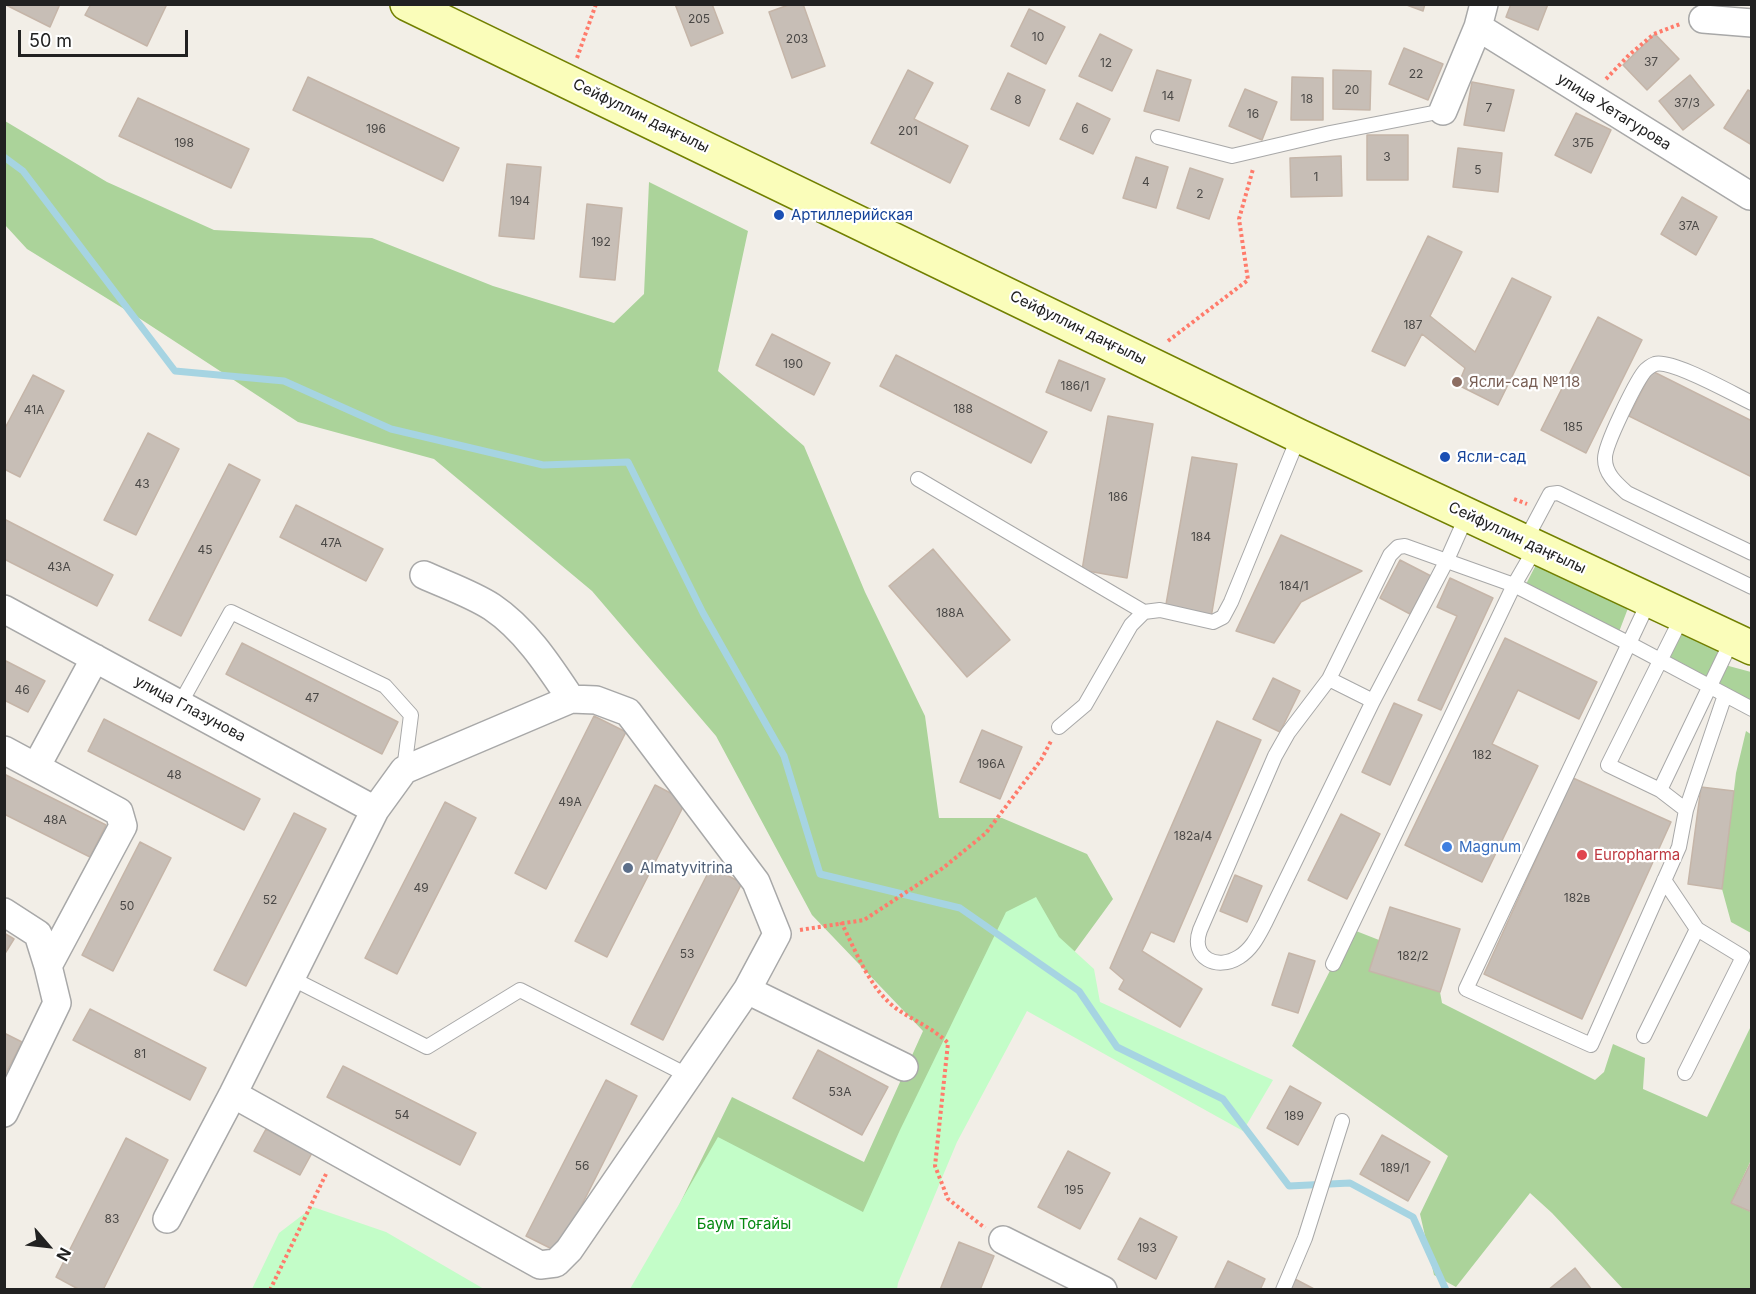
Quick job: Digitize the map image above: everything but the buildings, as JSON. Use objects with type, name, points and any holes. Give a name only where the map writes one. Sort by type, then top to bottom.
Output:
[{"type":"main road","name":"Сейфуллин даңғылы","points":[[407,4],[1299,436],[1742,644]]},
{"type":"street","name":"улица Хетагурова","points":[[1481,16],[1588,97],[1750,196]]},
{"type":"street","points":[[1443,111],[1481,16]]},
{"type":"street","points":[[1704,19],[1752,23]]},
{"type":"street","points":[[424,575],[492,606],[517,627],[544,658],[571,699]]},
{"type":"street","name":"улица Глазунова","points":[[4,609],[375,810]]},
{"type":"street","points":[[36,767],[95,658]]},
{"type":"street","points":[[167,1219],[233,1094],[375,810],[404,770],[571,699],[596,700],[628,712],[756,882],[777,934],[747,990],[569,1250],[556,1263],[540,1265],[233,1094]]},
{"type":"street","points":[[4,750],[118,812],[123,826],[48,966]]},
{"type":"street","points":[[4,912],[38,934],[57,1003],[4,1113]]},
{"type":"street","points":[[747,990],[904,1067]]},
{"type":"street","points":[[1003,1240],[1103,1290]]},
{"type":"lane","points":[[1158,137],[1232,156],[1330,133],[1443,111]]},
{"type":"lane","points":[[1752,403],[1680,368],[1664,363],[1654,364],[1645,371],[1624,411],[1605,457],[1606,469],[1616,484],[1627,493],[1752,553]]},
{"type":"lane","points":[[918,479],[1144,612],[1160,610],[1214,622],[1224,617],[1299,436]]},
{"type":"lane","points":[[1334,964],[1514,585],[1550,494],[1558,493],[1752,586]]},
{"type":"lane","points":[[1467,515],[1447,560],[1373,701],[1265,923],[1250,947],[1231,961],[1221,963],[1207,959],[1199,951],[1197,937],[1270,767],[1288,733],[1329,679],[1393,551],[1401,546],[1447,560],[1514,585],[1752,709]]},
{"type":"lane","points":[[1649,601],[1466,989],[1590,1045],[1679,847],[1686,810],[1725,695]]},
{"type":"lane","points":[[180,704],[231,612],[385,686],[411,715],[404,770]]},
{"type":"lane","points":[[1059,727],[1084,705],[1131,625],[1144,612]]},
{"type":"lane","points":[[1682,617],[1608,765],[1660,790],[1686,810]]},
{"type":"lane","points":[[1660,790],[1709,686],[1742,644]]},
{"type":"lane","points":[[1329,679],[1373,701]]},
{"type":"lane","points":[[1664,880],[1696,929],[1743,957],[1685,1073]]},
{"type":"lane","points":[[1644,1036],[1696,929]]},
{"type":"lane","points":[[291,978],[427,1047],[520,990],[688,1076]]},
{"type":"lane","points":[[1283,1290],[1305,1238],[1342,1121]]},
{"type":"path","points":[[569,82],[596,4]]},
{"type":"path","points":[[1588,97],[1629,55],[1654,34],[1686,22],[1704,19]]},
{"type":"path","points":[[1143,360],[1248,280],[1239,219],[1259,150]]},
{"type":"path","points":[[777,934],[864,920],[943,868],[986,833],[1041,760],[1059,727]]},
{"type":"path","points":[[270,1290],[337,1152]]},
{"type":"green space","points":[[5,121],[107,182],[214,230],[372,238],[493,286],[614,323],[644,294],[649,182],[748,231],[718,371],[804,446],[865,592],[925,716],[939,818],[1002,818],[1087,854],[1113,899],[1048,988],[1020,1005],[901,1245],[638,1289],[732,1097],[864,1162],[923,1031],[812,915],[716,736],[592,591],[434,459],[298,422],[142,320],[27,249],[5,225]]},
{"type":"green space","points":[[1540,557],[1630,603],[1617,637],[1523,590]]},
{"type":"green space","points":[[1682,631],[1722,649],[1707,680],[1668,658]]},
{"type":"green space","points":[[1725,665],[1751,672],[1751,702],[1715,684]]},
{"type":"green space","points":[[1746,731],[1752,735],[1751,933],[1731,922],[1722,889],[1736,773]]},
{"type":"green space","name":"Баум Тоғайы","points":[[1036,897],[1059,937],[1094,969],[1100,1002],[1273,1080],[1243,1131],[1027,1011],[957,1142],[897,1289],[630,1289],[718,1137],[863,1212],[900,1130],[1006,912]]},
{"type":"green space","points":[[1351,929],[1379,940],[1370,971],[1440,992],[1442,1003],[1595,1080],[1604,1072],[1613,1044],[1645,1058],[1643,1089],[1707,1117],[1751,1026],[1751,1160],[1731,1203],[1751,1212],[1751,1289],[1623,1289],[1552,1213],[1530,1193],[1456,1287],[1434,1275],[1420,1214],[1448,1156],[1292,1046]]},
{"type":"green space","points":[[313,1207],[386,1232],[484,1289],[252,1289],[279,1233]]},
{"type":"waterway","points":[[4,157],[23,171],[175,371],[284,381],[391,429],[543,465],[628,462],[703,613],[784,756],[820,874],[960,908],[1079,991],[1117,1047],[1223,1099],[1289,1186],[1350,1183],[1413,1217],[1446,1290]]},
{"type":"place","name":"Артиллерийская","points":[[779,215]]},
{"type":"place","name":"Ясли-сад №118","points":[[1457,382]]},
{"type":"place","name":"Ясли-сад","points":[[1445,457]]},
{"type":"place","name":"Magnum","points":[[1447,847]]},
{"type":"place","name":"Europharma","points":[[1582,855]]},
{"type":"place","name":"Almatyvitrina","points":[[628,868]]}]
